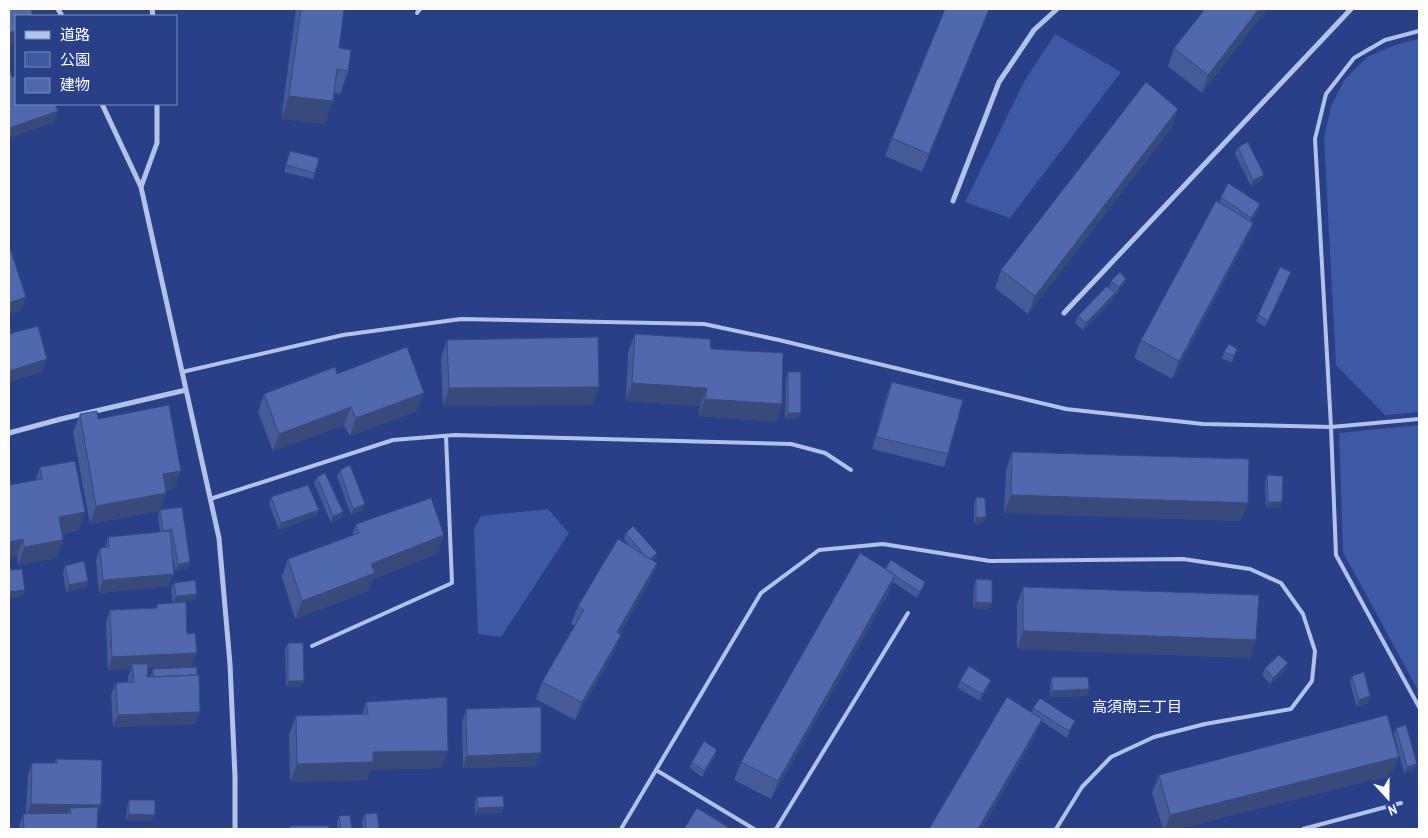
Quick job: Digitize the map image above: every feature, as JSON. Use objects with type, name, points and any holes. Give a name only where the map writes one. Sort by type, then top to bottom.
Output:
[{"type":"street","points":[[953,201],[999,82],[1034,30],[1057,9]]},
{"type":"street","points":[[1064,313],[1351,9]]},
{"type":"street","points":[[102,105],[141,187],[219,538],[230,664],[235,777],[235,829]]},
{"type":"street","points":[[141,187],[156,143],[157,105]]},
{"type":"street","points":[[9,433],[186,390]]},
{"type":"lane","points":[[1419,31],[1385,40],[1354,58],[1326,94],[1315,139],[1336,555],[1419,707]]},
{"type":"lane","points":[[182,372],[343,335],[461,319],[704,324],[779,340],[1066,409],[1203,424],[1331,427],[1419,419]]},
{"type":"lane","points":[[312,646],[452,583],[446,436]]},
{"type":"lane","points":[[210,499],[393,440],[446,436],[791,444],[825,453],[851,470]]},
{"type":"lane","points":[[621,829],[761,593],[819,550],[883,544],[990,561],[1183,559],[1250,569],[1281,583],[1303,614],[1314,651],[1312,680],[1291,708],[1204,724],[1154,737],[1111,756],[1082,787],[1056,829]]},
{"type":"lane","points":[[776,829],[908,612]]},
{"type":"lane","points":[[656,770],[754,829]]},
{"type":"lane","points":[[1303,829],[1401,803]]},
{"type":"green space","points":[[1055,34],[1121,72],[1010,218],[965,202],[1025,80]]},
{"type":"green space","points":[[1419,39],[1419,412],[1385,415],[1336,365],[1324,138],[1331,106],[1345,79],[1367,57],[1395,45]]},
{"type":"green space","points":[[1419,425],[1419,692],[1343,552],[1339,433]]},
{"type":"green space","points":[[548,509],[569,533],[501,637],[478,634],[474,529],[481,516]]},
{"type":"building","points":[[9,9],[31,9],[33,15],[15,15],[15,31],[9,33]]},
{"type":"building","points":[[301,9],[344,9],[339,48],[351,50],[348,71],[337,69],[333,101],[289,96]]},
{"type":"building","points":[[945,9],[989,9],[929,154],[892,138]]},
{"type":"building","points":[[1205,9],[1259,9],[1208,75],[1174,48]]},
{"type":"building","points":[[9,67],[12,77],[15,76],[15,105],[55,105],[58,111],[9,128]]},
{"type":"building","points":[[1146,82],[1178,109],[1035,296],[1001,270]]},
{"type":"building","points":[[1248,142],[1264,175],[1253,180],[1238,147]]},
{"type":"building","points":[[290,151],[319,158],[315,173],[286,165]]},
{"type":"building","points":[[1228,183],[1260,204],[1251,218],[1221,197]]},
{"type":"building","points":[[1216,201],[1253,223],[1179,361],[1141,340]]},
{"type":"building","points":[[9,248],[26,297],[9,303]]},
{"type":"building","points":[[1280,267],[1291,272],[1268,321],[1258,315]]},
{"type":"building","points":[[1120,272],[1126,279],[1119,287],[1111,281]]},
{"type":"building","points":[[1107,286],[1115,293],[1086,323],[1078,316]]},
{"type":"building","points":[[38,326],[47,359],[9,371],[9,334]]},
{"type":"building","points":[[635,334],[710,339],[711,349],[783,353],[782,404],[705,399],[707,388],[632,383]]},
{"type":"building","points":[[598,337],[599,387],[449,388],[447,340]]},
{"type":"building","points":[[1229,344],[1237,349],[1234,356],[1224,352]]},
{"type":"building","points":[[407,347],[424,393],[356,418],[351,407],[279,434],[264,394],[335,367],[337,374]]},
{"type":"building","points":[[788,372],[801,372],[801,413],[788,413]]},
{"type":"building","points":[[892,382],[963,400],[948,454],[876,437]]},
{"type":"building","points":[[169,405],[181,471],[163,474],[166,493],[96,506],[80,414],[97,411],[98,419]]},
{"type":"building","points":[[1012,452],[1249,459],[1248,503],[1011,495]]},
{"type":"building","points":[[75,461],[85,512],[59,517],[63,540],[24,547],[23,539],[9,542],[9,485],[42,479],[40,467]]},
{"type":"building","points":[[350,465],[365,504],[353,509],[340,470]]},
{"type":"building","points":[[325,473],[343,512],[333,516],[317,477]]},
{"type":"building","points":[[1267,475],[1283,476],[1282,502],[1268,502]]},
{"type":"building","points":[[308,485],[319,510],[281,523],[271,497]]},
{"type":"building","points":[[976,497],[985,498],[986,517],[976,518]]},
{"type":"building","points":[[431,498],[444,535],[371,564],[375,573],[302,601],[288,559],[359,533],[356,524]]},
{"type":"building","points":[[182,507],[190,562],[178,564],[172,529],[163,531],[160,510]]},
{"type":"building","points":[[633,526],[657,553],[650,559],[645,556],[626,533]]},
{"type":"building","points":[[170,531],[174,574],[103,580],[100,548],[109,547],[108,537]]},
{"type":"building","points":[[618,539],[657,563],[617,632],[621,635],[582,702],[542,682],[584,610],[578,606]]},
{"type":"building","points":[[860,553],[895,575],[778,781],[741,762]]},
{"type":"building","points":[[891,560],[925,582],[920,592],[885,569]]},
{"type":"building","points":[[84,561],[88,581],[69,585],[65,566]]},
{"type":"building","points":[[22,569],[25,590],[9,592],[9,570]]},
{"type":"building","points":[[976,579],[992,580],[992,603],[976,602]]},
{"type":"building","points":[[195,580],[197,594],[176,596],[174,583]]},
{"type":"building","points":[[1023,587],[1259,595],[1256,640],[1023,631]]},
{"type":"building","points":[[186,602],[187,634],[195,633],[197,653],[112,657],[110,610],[157,608],[157,604]]},
{"type":"building","points":[[288,643],[303,643],[304,681],[288,681]]},
{"type":"building","points":[[1279,655],[1288,663],[1273,678],[1265,668]]},
{"type":"building","points":[[132,664],[148,664],[147,677],[199,675],[200,712],[118,715],[116,683],[134,682]]},
{"type":"building","points":[[969,666],[991,680],[982,694],[960,681]]},
{"type":"building","points":[[197,667],[197,675],[153,677],[153,669]]},
{"type":"building","points":[[1364,672],[1370,696],[1359,700],[1352,676]]},
{"type":"building","points":[[1052,677],[1088,677],[1089,689],[1052,691]]},
{"type":"building","points":[[447,697],[448,751],[373,752],[373,762],[297,764],[296,716],[368,714],[366,702]]},
{"type":"building","points":[[1007,697],[1042,719],[978,829],[929,829]]},
{"type":"building","points":[[1040,698],[1075,721],[1069,731],[1033,708]]},
{"type":"building","points":[[541,707],[541,753],[467,756],[466,709]]},
{"type":"building","points":[[1387,715],[1399,757],[1170,815],[1159,775]]},
{"type":"building","points":[[1406,725],[1417,764],[1407,767],[1396,728]]},
{"type":"building","points":[[704,741],[717,750],[704,771],[692,762]]},
{"type":"building","points":[[56,759],[102,760],[101,805],[31,804],[32,763],[57,763]]},
{"type":"building","points":[[503,796],[504,807],[478,808],[477,797]]},
{"type":"building","points":[[129,800],[155,800],[155,815],[129,814]]},
{"type":"building","points":[[98,807],[97,829],[24,829],[23,814],[71,813],[70,808]]},
{"type":"building","points":[[697,808],[731,829],[684,829]]},
{"type":"building","points":[[377,813],[379,829],[366,829],[365,814]]},
{"type":"building","points":[[350,815],[352,829],[341,829],[339,816]]},
{"type":"building","points":[[290,826],[329,826],[329,829],[290,829]]},
{"type":"district","name":"高須南三丁目","points":[[1137,707]]}]
